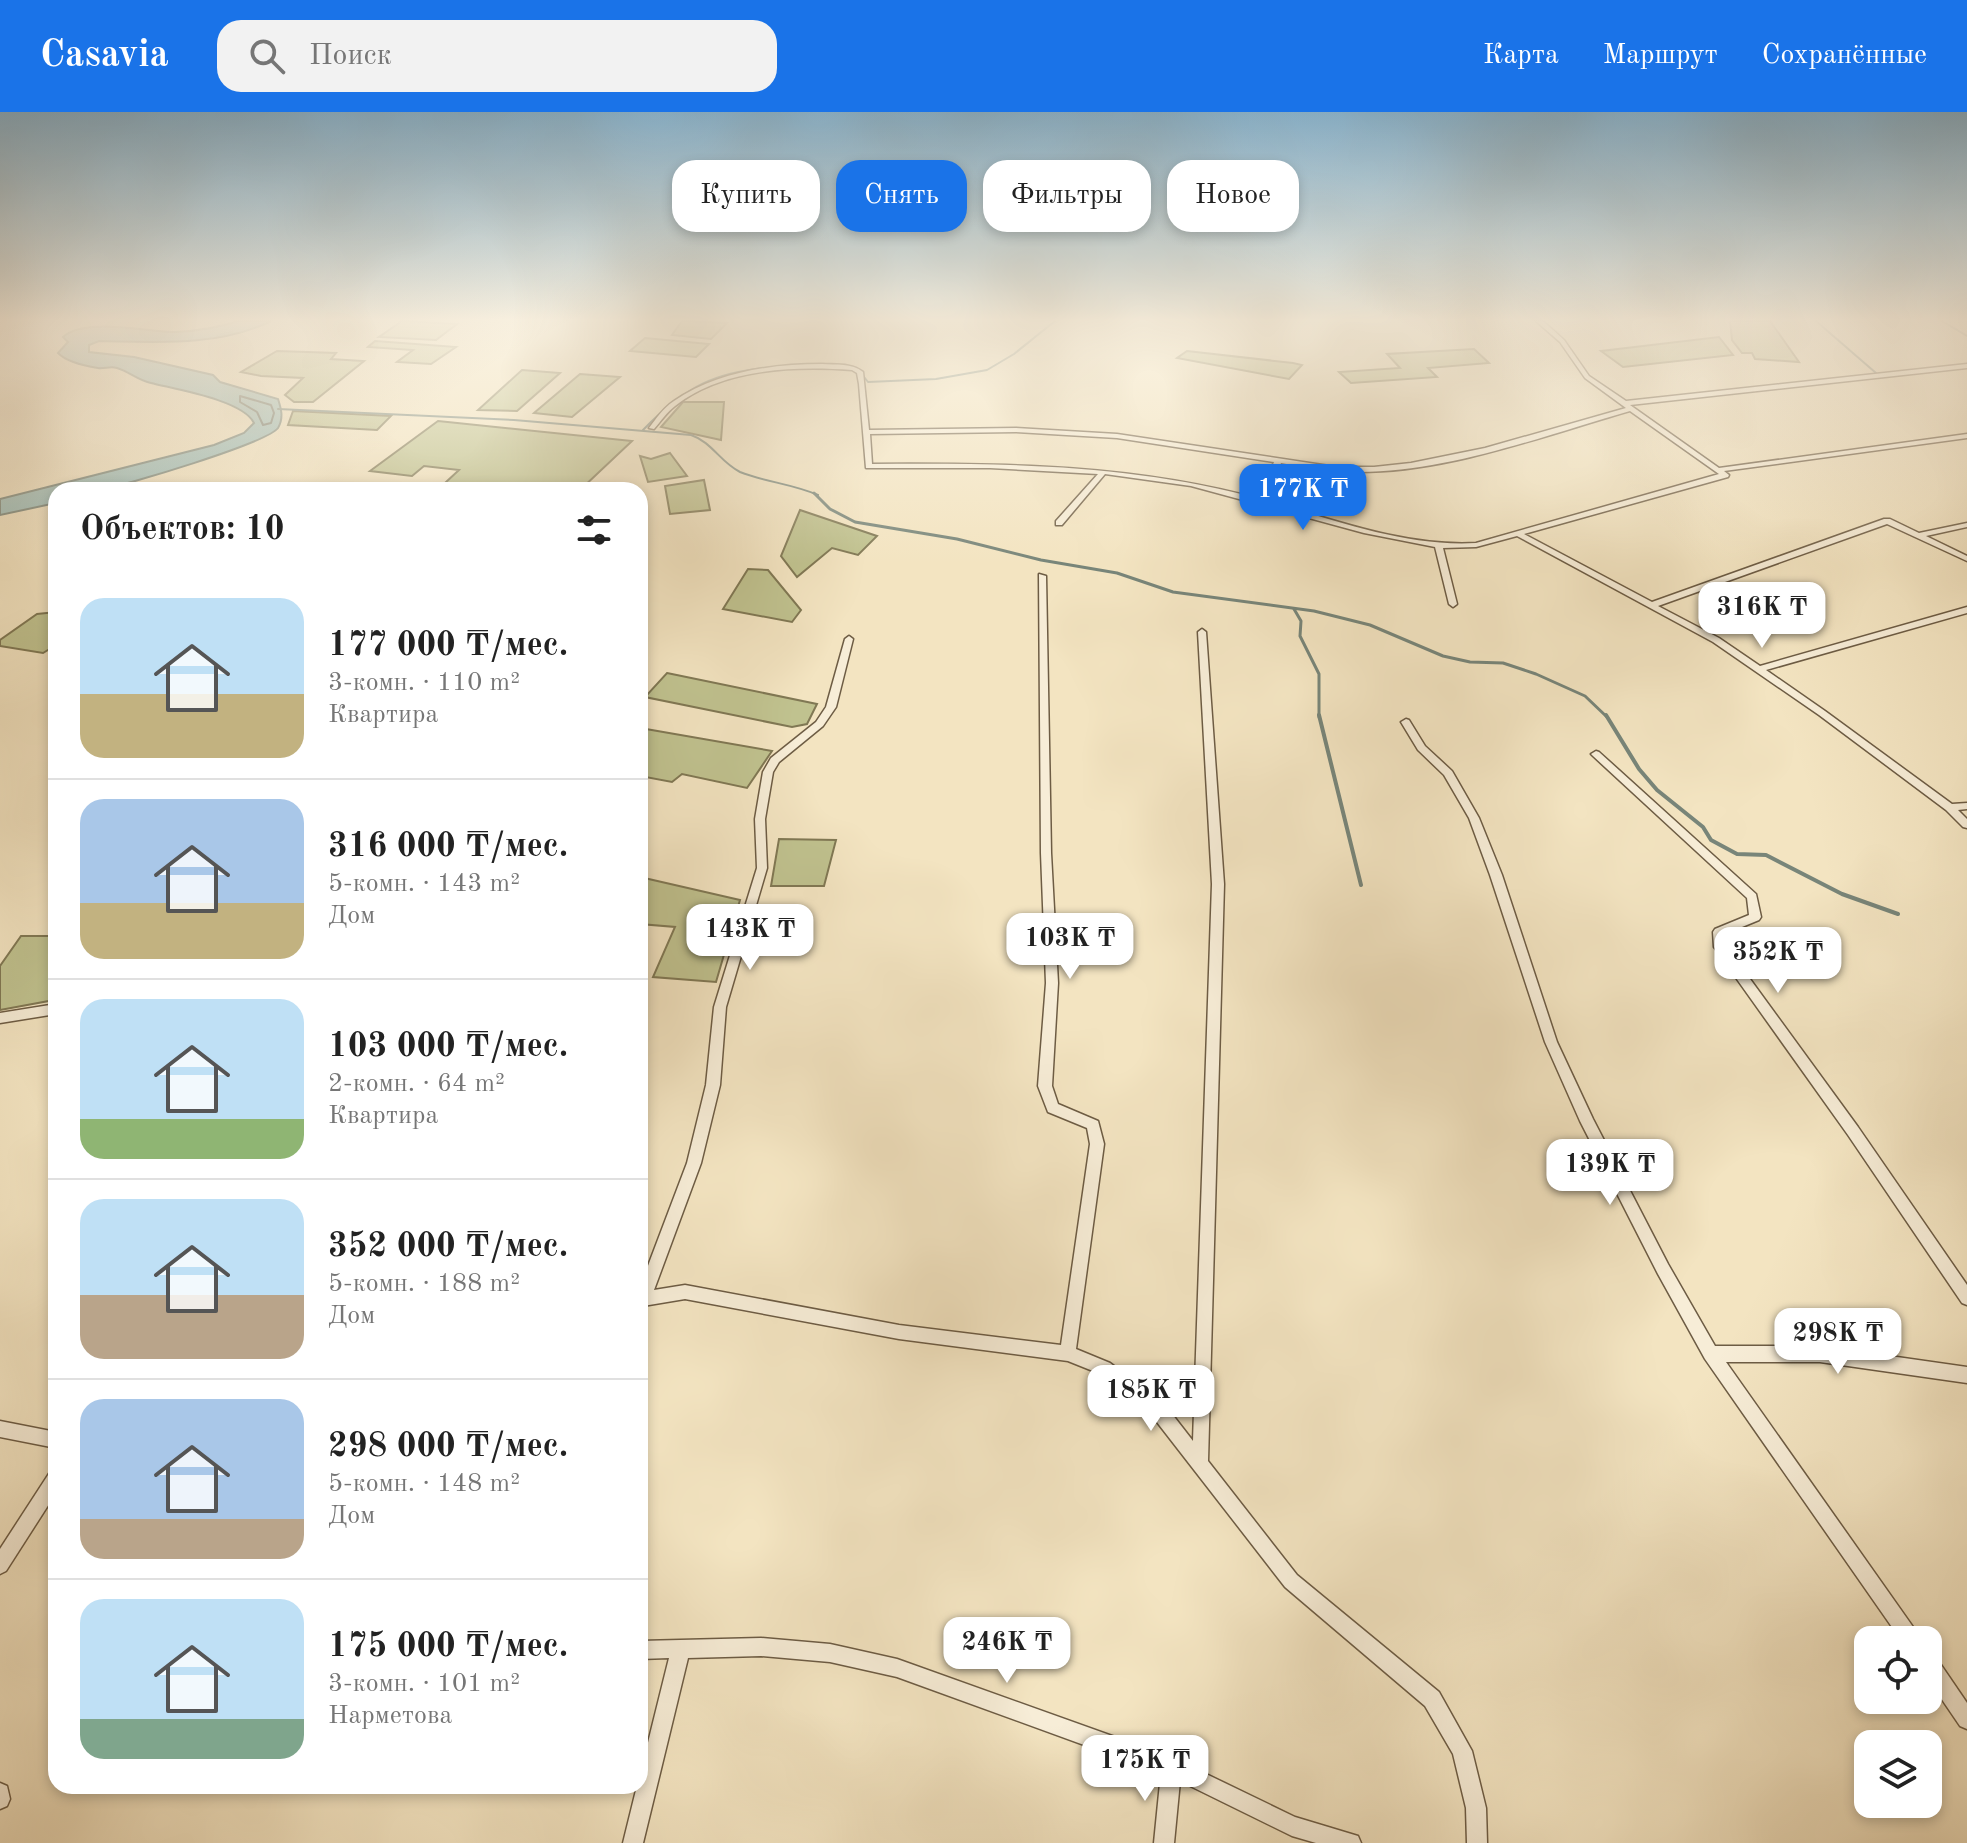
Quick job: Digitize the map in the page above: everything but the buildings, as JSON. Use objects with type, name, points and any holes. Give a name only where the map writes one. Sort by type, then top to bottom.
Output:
[{"type":"street","points":[[652,428],[677,402]]},
{"type":"street","points":[[863,402],[869,466],[949,465],[1104,471],[1192,485],[1343,527],[1439,547],[1476,545],[1725,475],[1624,402]]},
{"type":"street","points":[[866,432],[1058,432],[1117,436],[1336,469],[1396,469],[1427,465],[1630,406],[1666,402]]},
{"type":"street","points":[[1718,470],[1967,436]]},
{"type":"street","points":[[1268,505],[1268,487],[1278,460]]},
{"type":"street","points":[[1059,523],[1104,471]]},
{"type":"street","points":[[1655,604],[1887,521],[1967,559]]},
{"type":"street","points":[[1917,536],[1967,525]]},
{"type":"street","points":[[1517,533],[1655,604],[1761,669],[1950,808],[1967,825]]},
{"type":"street","points":[[1439,547],[1453,604]]},
{"type":"street","points":[[1042,576],[1046,853],[1052,983],[1045,1086],[1053,1108],[1093,1125],[1097,1144],[1068,1353]]},
{"type":"street","points":[[1761,669],[1967,610]]},
{"type":"street","points":[[1200,1464],[1218,884],[1202,632]]},
{"type":"street","points":[[648,1286],[694,1163],[713,1085],[720,1007],[762,868],[760,819],[768,772],[775,760],[820,724],[831,707],[849,639]]},
{"type":"street","points":[[1406,722],[1421,748],[1448,773],[1474,818],[1551,1042],[1601,1148],[1711,1354],[1902,1626]]},
{"type":"street","points":[[1596,754],[1752,897],[1755,917],[1719,932],[1720,947],[1853,1131],[1967,1298]]},
{"type":"street","points":[[1950,808],[1967,806]]},
{"type":"street","points":[[0,1018],[48,1010]]},
{"type":"street","points":[[648,1298],[685,1292],[899,1332],[1068,1353],[1104,1368],[1159,1411],[1291,1581],[1432,1699],[1462,1751],[1476,1808],[1477,1843]]},
{"type":"street","points":[[1711,1354],[1820,1354],[1967,1375]]},
{"type":"street","points":[[0,1429],[48,1438]]},
{"type":"street","points":[[0,1565],[48,1490]]},
{"type":"street","points":[[648,1650],[761,1647],[830,1653],[897,1668],[1171,1767],[1292,1826],[1351,1843]]},
{"type":"street","points":[[648,1782],[681,1649]]},
{"type":"street","points":[[1942,1683],[1967,1719]]},
{"type":"street","points":[[1164,1843],[1171,1767]]},
{"type":"street","points":[[633,1843],[645,1794]]},
{"type":"green space","points":[[487,402],[527,402],[517,411],[478,410]]},
{"type":"green space","points":[[547,402],[590,402],[572,417],[534,413]]},
{"type":"green space","points":[[683,402],[724,402],[721,440],[661,427]]},
{"type":"green space","points":[[293,411],[391,416],[377,430],[288,425]]},
{"type":"green space","points":[[438,421],[632,441],[588,482],[446,482],[459,470],[424,466],[412,476],[370,471]]},
{"type":"green space","points":[[670,453],[687,476],[648,482],[640,456],[651,459]]},
{"type":"green space","points":[[704,480],[710,510],[670,514],[665,486]]},
{"type":"green space","points":[[800,510],[877,536],[858,555],[832,548],[797,577],[781,556]]},
{"type":"green space","points":[[748,569],[768,570],[801,610],[792,622],[723,609]]},
{"type":"green space","points":[[48,613],[48,650],[43,653],[0,646],[0,640],[37,614]]},
{"type":"green space","points":[[667,673],[817,704],[807,724],[792,727],[648,698]]},
{"type":"green space","points":[[648,729],[772,751],[747,788],[682,774],[672,782],[648,778]]},
{"type":"green space","points":[[779,839],[836,840],[824,886],[771,886]]},
{"type":"green space","points":[[648,879],[740,900],[716,982],[653,977],[675,927],[648,925]]},
{"type":"green space","points":[[21,936],[48,936],[48,1001],[0,1010],[0,966]]},
{"type":"water","points":[[223,402],[279,402],[280,424],[268,435],[249,443],[136,481],[67,482],[214,445],[244,433],[254,423],[247,415]]},
{"type":"water","points":[[48,487],[48,505],[0,515],[0,499]]},
{"type":"waterway","points":[[643,430],[674,402]]},
{"type":"waterway","points":[[278,409],[514,420],[691,435],[705,442],[740,472],[815,494]]},
{"type":"waterway","points":[[815,494],[830,509],[855,522],[957,539],[1041,560],[1117,573],[1173,592],[1314,611],[1370,625],[1443,656],[1470,662],[1503,663],[1536,674],[1585,696],[1607,717]]},
{"type":"waterway","points":[[1294,609],[1301,621],[1300,636],[1319,674],[1319,715]]},
{"type":"waterway","points":[[1319,715],[1361,885]]},
{"type":"waterway","points":[[1606,715],[1639,769],[1657,790],[1703,827],[1711,840],[1737,854],[1766,855],[1842,894],[1898,914]]}]
